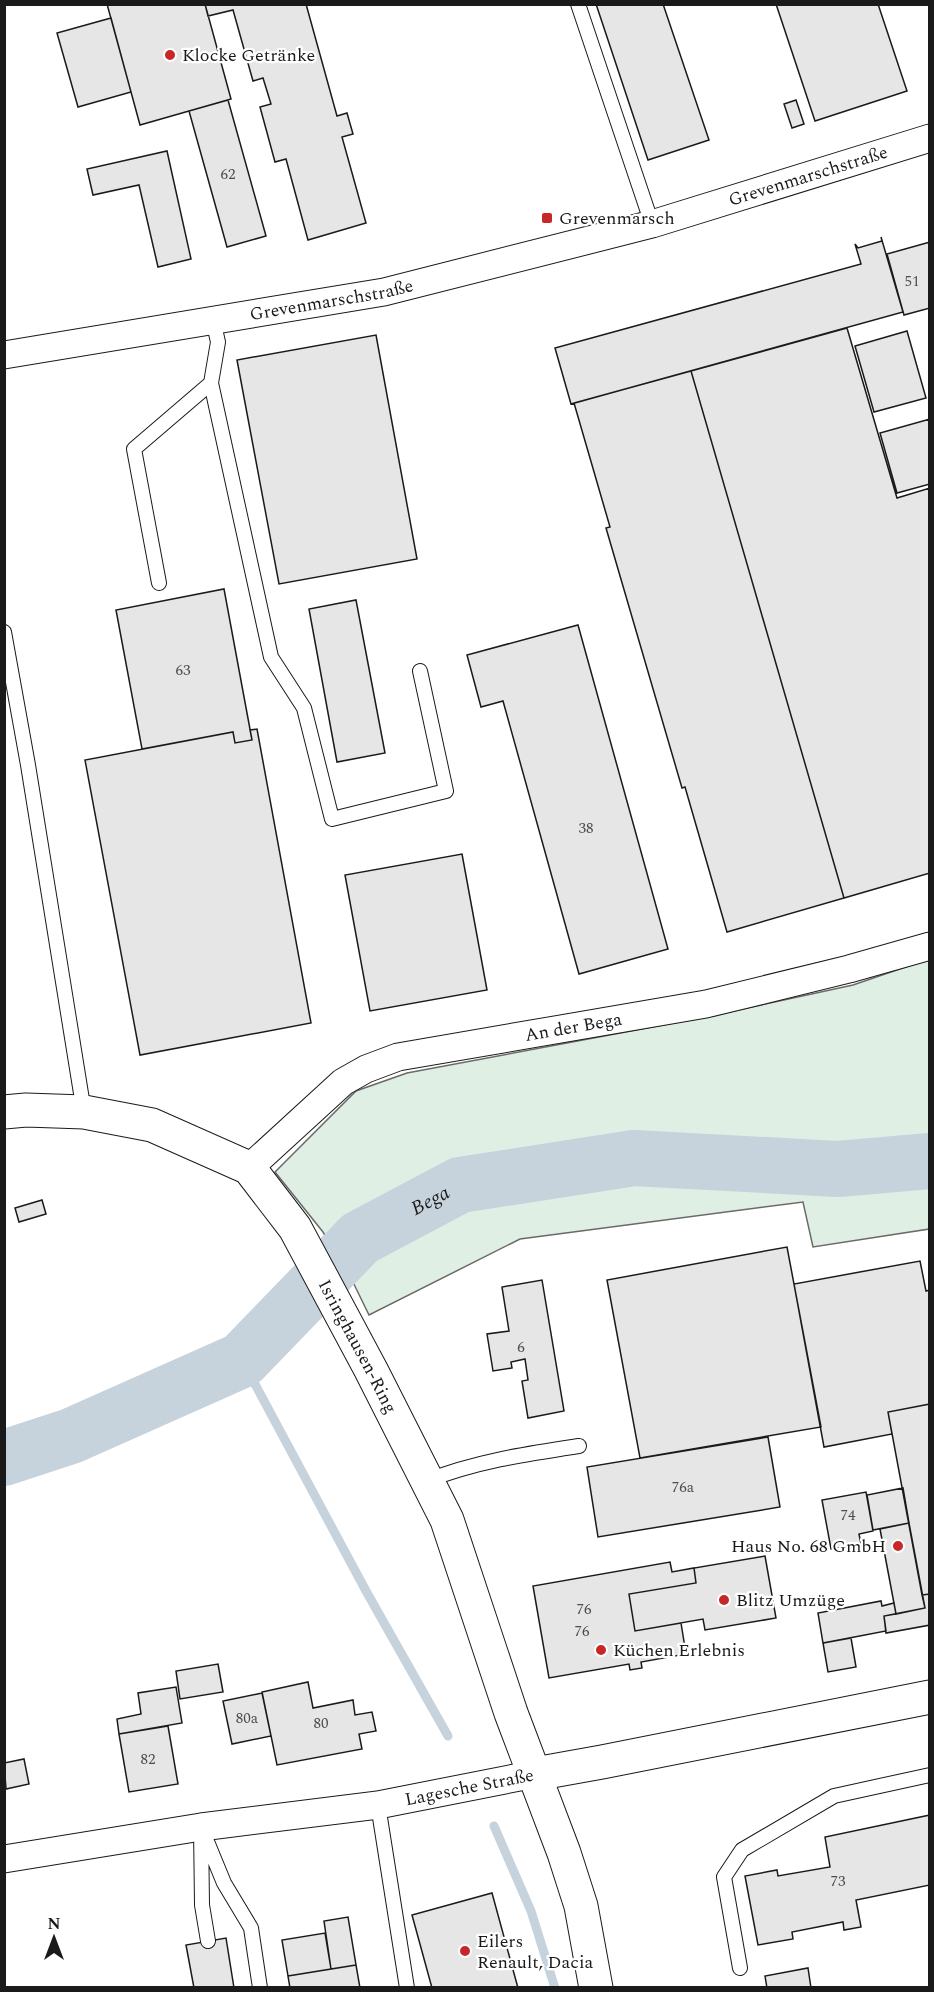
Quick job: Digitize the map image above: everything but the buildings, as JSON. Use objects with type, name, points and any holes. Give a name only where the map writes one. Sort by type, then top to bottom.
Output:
[{"type":"street","name":"Grevenmarschstraße","points":[[4,355],[384,292],[652,225],[930,138]]},
{"type":"street","name":"An der Bega","points":[[249,1168],[342,1082],[366,1069],[398,1057],[706,1004],[849,969],[930,946]]},
{"type":"street","name":"Isringhausen-Ring","points":[[4,1112],[26,1110],[84,1112],[152,1125],[249,1168],[295,1228],[371,1370],[447,1520],[511,1713],[581,1906],[596,1988]]},
{"type":"street","name":"Lagesche Straße","points":[[4,1859],[201,1827],[378,1805],[930,1697]]},
{"type":"lane","points":[[578,4],[652,225]]},
{"type":"lane","points":[[213,320],[218,342],[211,383],[271,657],[304,708],[332,819],[446,791],[420,671]]},
{"type":"lane","points":[[159,583],[134,449],[211,383]]},
{"type":"lane","points":[[4,632],[30,777],[84,1112]]},
{"type":"lane","points":[[426,1481],[459,1468],[579,1446]]},
{"type":"lane","points":[[740,1968],[724,1877],[742,1850],[834,1796],[930,1775]]},
{"type":"lane","points":[[378,1805],[407,1988]]},
{"type":"lane","points":[[201,1827],[202,1905],[208,1941]]},
{"type":"lane","points":[[201,1827],[224,1883],[251,1928],[260,1988]]},
{"type":"green space","points":[[929,959],[929,1229],[813,1247],[803,1202],[520,1239],[369,1315],[350,1276],[323,1232],[275,1172],[356,1091],[407,1073],[706,1017],[853,985]]},
{"type":"waterway","name":"Bega","points":[[4,1458],[71,1436],[242,1360],[360,1238],[460,1185],[634,1158],[838,1169],[930,1161]]},
{"type":"waterway","points":[[242,1360],[366,1591],[448,1736]]},
{"type":"waterway","points":[[494,1826],[531,1911],[555,1988]]},
{"type":"place","name":"Klocke Getränke","points":[[170,55]]},
{"type":"place","name":"Grevenmarsch","points":[[547,218]]},
{"type":"place","name":"Haus No. 68 GmbH","points":[[898,1546]]},
{"type":"place","name":"Blitz Umzüge","points":[[724,1600]]},
{"type":"place","name":"Küchen Erlebnis","points":[[601,1650]]},
{"type":"place","name":"Eilers Renault, Dacia","points":[[465,1951]]}]
